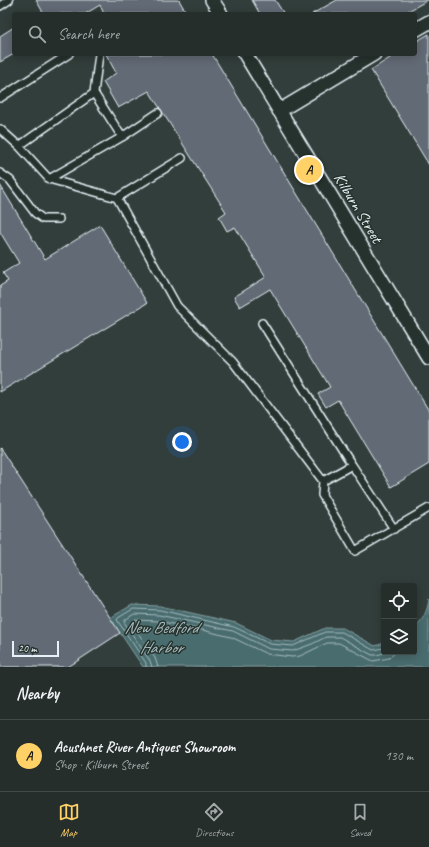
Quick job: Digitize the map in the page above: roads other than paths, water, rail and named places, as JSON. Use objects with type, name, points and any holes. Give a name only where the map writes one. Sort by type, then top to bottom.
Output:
[{"type":"street","points":[[212,0],[220,12]]},
{"type":"street","points":[[417,29],[429,22]]},
{"type":"street","name":"Kilburn Street","points":[[246,56],[429,358]]},
{"type":"street","points":[[279,111],[371,56]]},
{"type":"lane","points":[[0,6],[9,0]]},
{"type":"lane","points":[[0,98],[66,56]]},
{"type":"lane","points":[[99,56],[94,93],[122,137]]},
{"type":"lane","points":[[20,146],[94,93]]},
{"type":"lane","points":[[49,179],[122,137],[158,113]]},
{"type":"lane","points":[[0,129],[20,146],[49,179],[117,198],[177,306],[233,362],[323,481],[322,495],[355,551],[429,508]]},
{"type":"lane","points":[[117,198],[182,158]]},
{"type":"lane","points":[[0,173],[10,180],[35,213],[43,218],[59,219]]},
{"type":"lane","points":[[262,322],[394,529]]},
{"type":"lane","points":[[323,481],[352,465]]},
{"type":"water","name":"New Bedford Harbor","points":[[429,599],[429,667],[143,667],[110,618],[132,605],[160,606],[236,623],[271,640],[294,642],[325,628],[343,628],[375,646],[381,644],[381,655],[417,655],[417,625],[428,607]]},
{"type":"place","name":"Acushnet River Antiques Showroom","points":[[309,170]]}]
